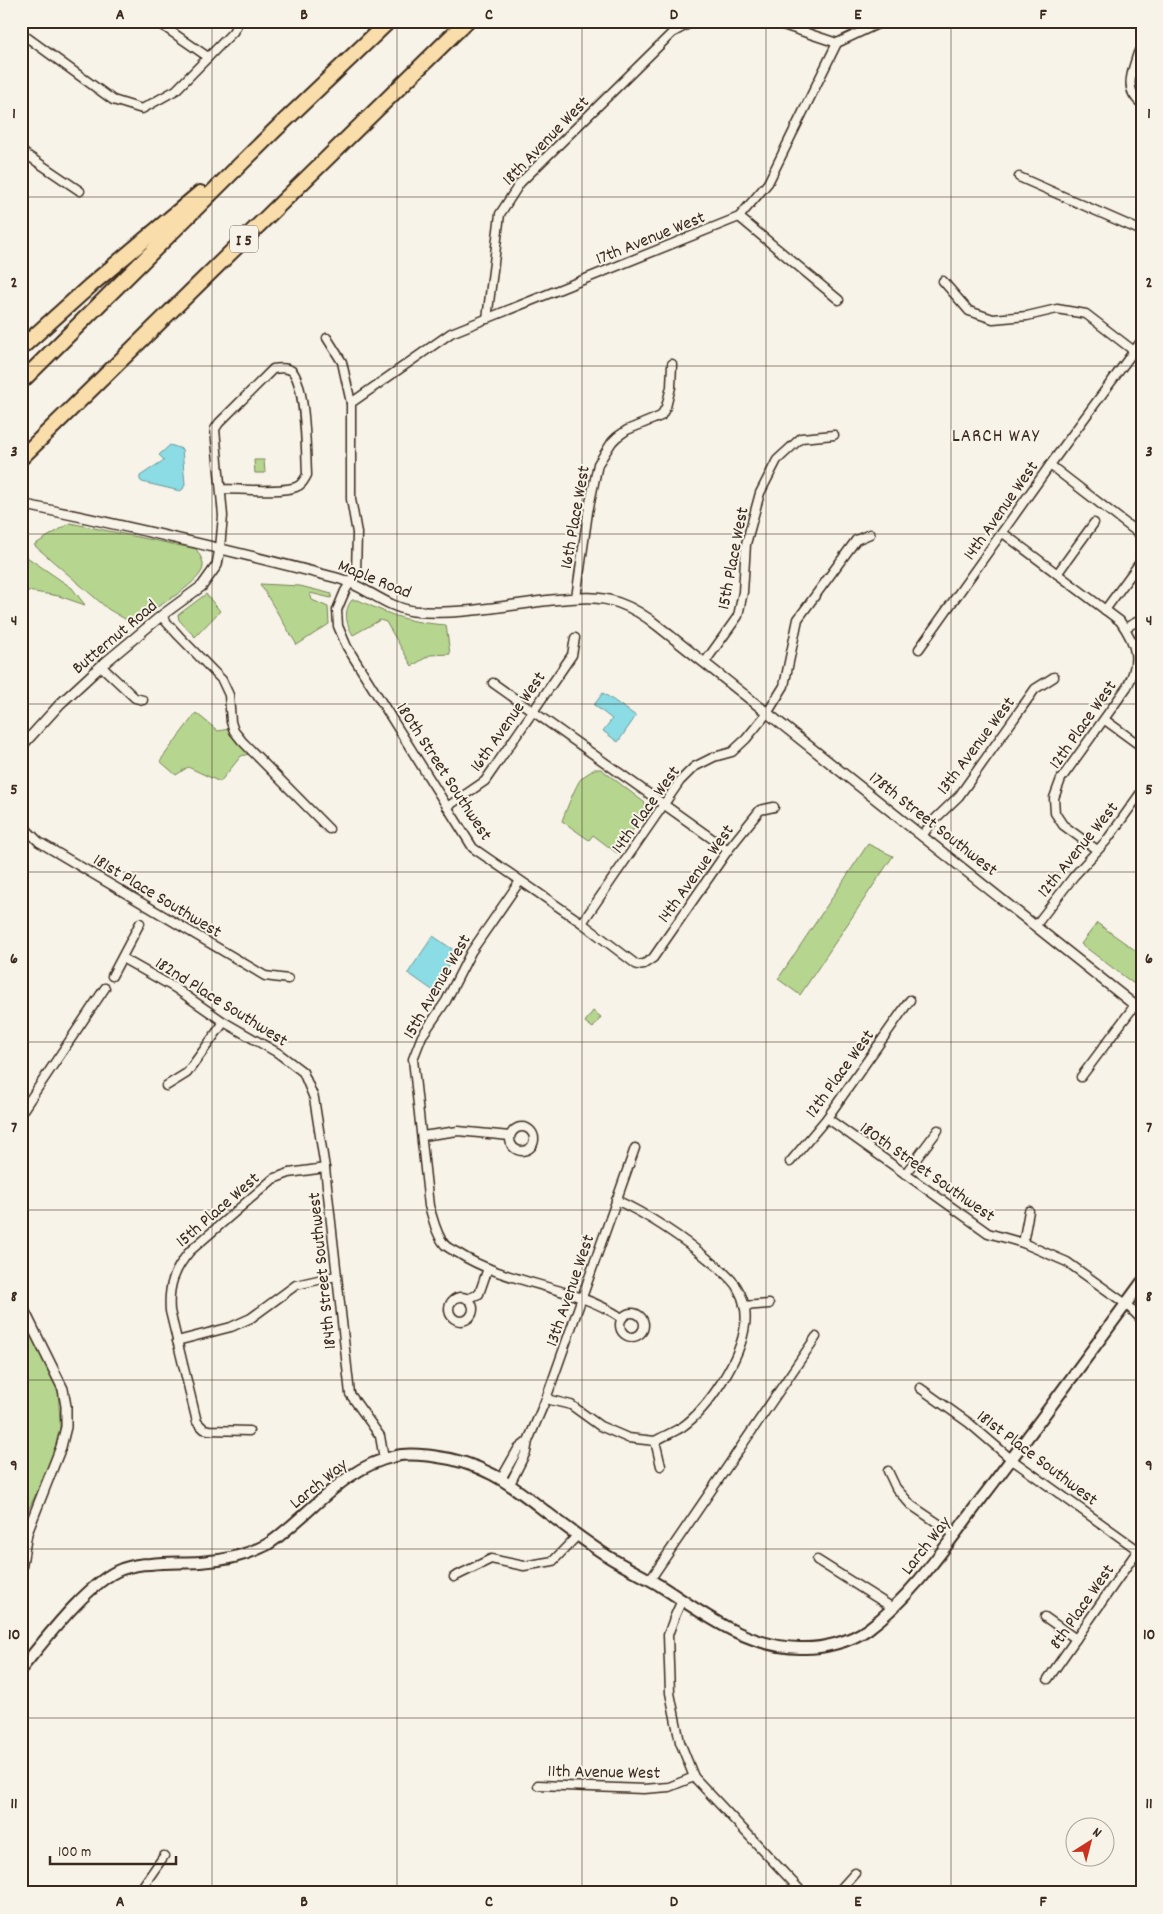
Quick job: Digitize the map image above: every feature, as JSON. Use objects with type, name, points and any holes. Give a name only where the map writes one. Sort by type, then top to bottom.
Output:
[{"type":"highway","points":[[21,382],[275,130],[389,21]]},
{"type":"highway","name":"I 5","points":[[21,458],[468,21]]},
{"type":"highway","points":[[21,348],[91,285],[275,130]]},
{"type":"main road","name":"Larch Way","points":[[21,1669],[93,1588],[120,1570],[148,1564],[205,1562],[243,1554],[267,1546],[332,1488],[351,1475],[399,1454],[427,1455],[464,1461],[505,1481],[577,1536],[612,1559],[650,1580],[726,1628],[746,1637],[770,1644],[800,1648],[822,1646],[845,1640],[865,1631],[893,1608],[913,1588],[1142,1282]]},
{"type":"street","points":[[156,21],[208,58]]},
{"type":"street","points":[[21,33],[113,100],[142,109],[176,90],[233,32],[239,21]]},
{"type":"street","name":"18th Avenue West","points":[[487,319],[500,214],[520,183],[672,33],[694,21]]},
{"type":"street","points":[[771,21],[837,42],[884,21]]},
{"type":"street","name":"17th Avenue West","points":[[351,403],[451,333],[739,217],[768,183],[837,42]]},
{"type":"street","points":[[1138,53],[1129,80],[1134,98],[1142,104]]},
{"type":"street","points":[[21,151],[80,191]]},
{"type":"street","points":[[1019,177],[1142,231]]},
{"type":"street","points":[[739,217],[839,300]]},
{"type":"street","points":[[943,281],[969,311],[993,319],[1027,316],[1057,309],[1086,314],[1134,351]]},
{"type":"street","points":[[327,338],[342,362],[351,403],[351,499],[357,533],[356,573],[351,582]]},
{"type":"street","name":"14th Avenue West","points":[[920,649],[1050,465],[1142,340]]},
{"type":"street","name":"16th Place West","points":[[576,598],[588,512],[598,464],[612,442],[622,434],[661,416],[666,407],[672,364]]},
{"type":"street","points":[[220,548],[224,516],[215,429],[231,410],[273,369],[283,368],[291,370],[298,380],[303,405],[307,475],[301,484],[285,489],[222,489]]},
{"type":"street","name":"15th Place West","points":[[705,662],[738,616],[744,592],[746,544],[760,493],[777,460],[801,438],[834,435]]},
{"type":"street","points":[[1050,465],[1142,536]]},
{"type":"street","name":"Maple Road","points":[[24,504],[220,548],[351,582],[394,606],[411,610],[458,610],[576,598],[601,598],[624,605],[651,620],[705,662]]},
{"type":"street","points":[[1057,574],[1094,523]]},
{"type":"street","points":[[1003,533],[1120,621],[1125,628],[1142,619]]},
{"type":"street","name":"14th Place West","points":[[582,923],[680,781],[694,768],[714,757],[732,752],[746,739],[768,712],[784,686],[798,619],[856,540],[870,534]]},
{"type":"street","name":"Butternut Road","points":[[21,747],[60,704],[101,666],[161,616],[202,586],[217,565],[220,548]]},
{"type":"street","points":[[1105,610],[1141,561]]},
{"type":"street","name":"180th Street Southwest","points":[[351,582],[345,591],[338,610],[338,626],[344,640],[472,848],[582,923],[637,965],[644,964]]},
{"type":"street","points":[[161,616],[222,680],[229,695],[231,722],[242,741],[329,829]]},
{"type":"street","name":"12th Place West","points":[[1097,850],[1063,825],[1055,813],[1054,798],[1061,779],[1127,688],[1138,666],[1137,656],[1125,628]]},
{"type":"street","name":"16th Avenue West","points":[[447,807],[485,780],[572,655],[575,638]]},
{"type":"street","name":"178th Street Southwest","points":[[705,662],[1138,1008]]},
{"type":"street","points":[[101,666],[135,698],[143,700]]},
{"type":"street","name":"13th Avenue West","points":[[922,836],[933,821],[959,796],[1034,689],[1054,676]]},
{"type":"street","points":[[493,683],[728,850]]},
{"type":"street","points":[[1105,720],[1142,747]]},
{"type":"street","name":"12th Avenue West","points":[[1036,925],[1074,876],[1108,840],[1142,791]]},
{"type":"street","name":"14th Avenue West","points":[[644,964],[653,958],[728,850],[760,810],[774,807]]},
{"type":"street","name":"181st Place Southwest","points":[[21,824],[38,842],[265,976],[288,979]]},
{"type":"street","name":"15th Avenue West","points":[[520,881],[470,952],[446,1001],[422,1036],[413,1059],[429,1206],[445,1246],[467,1259],[488,1268],[582,1299],[608,1309],[622,1318]]},
{"type":"street","points":[[112,976],[140,924]]},
{"type":"street","name":"182nd Place Southwest","points":[[122,958],[175,988],[224,1022],[278,1054],[303,1072]]},
{"type":"street","points":[[21,1113],[105,988]]},
{"type":"street","name":"12th Place West","points":[[790,1162],[827,1118],[910,1000]]},
{"type":"street","points":[[1081,1077],[1138,1008]]},
{"type":"street","points":[[166,1086],[187,1073],[224,1022]]},
{"type":"street","name":"184th Street Southwest","points":[[303,1072],[314,1098],[325,1168],[350,1394],[380,1436],[384,1459]]},
{"type":"street","name":"180th Street Southwest","points":[[827,1118],[988,1233],[1023,1243],[1068,1262],[1126,1304],[1142,1320]]},
{"type":"street","points":[[422,1136],[458,1130],[510,1136]]},
{"type":"street","points":[[905,1174],[938,1130]]},
{"type":"street","name":"13th Avenue West","points":[[505,1481],[526,1452],[528,1441],[546,1399],[635,1148]]},
{"type":"street","name":"15th Place West","points":[[249,1430],[208,1430],[200,1426],[195,1417],[170,1311],[169,1293],[179,1263],[190,1251],[273,1179],[289,1173],[325,1168]]},
{"type":"street","points":[[546,1399],[571,1405],[600,1426],[628,1438],[655,1441],[682,1427],[704,1406],[726,1375],[738,1350],[745,1325],[744,1306],[738,1288],[699,1252],[640,1211],[616,1200]]},
{"type":"street","points":[[1023,1243],[1029,1211]]},
{"type":"street","points":[[467,1299],[480,1294],[488,1268]]},
{"type":"street","points":[[177,1341],[231,1327],[251,1318],[296,1285],[336,1276]]},
{"type":"street","points":[[21,1304],[63,1389],[66,1406],[66,1427],[61,1447],[27,1533],[21,1570]]},
{"type":"street","points":[[744,1306],[769,1304]]},
{"type":"street","points":[[650,1580],[816,1337]]},
{"type":"street","name":"181st Place Southwest","points":[[920,1388],[969,1423],[1011,1459],[1138,1550]]},
{"type":"street","points":[[655,1441],[661,1466]]},
{"type":"street","points":[[888,1470],[896,1488],[911,1504],[954,1534]]},
{"type":"street","points":[[454,1577],[491,1559],[524,1566],[552,1561],[577,1536]]},
{"type":"street","name":"8th Place West","points":[[1048,1679],[1138,1550]]},
{"type":"street","points":[[817,1560],[893,1608]]},
{"type":"street","name":"11th Avenue West","points":[[538,1785],[644,1789],[669,1787],[694,1777],[680,1742],[670,1693],[668,1634],[682,1600]]},
{"type":"street","points":[[1045,1617],[1076,1639]]},
{"type":"street","points":[[694,1777],[803,1893]]},
{"type":"street","points":[[138,1893],[164,1856]]},
{"type":"street","points":[[837,1893],[855,1873]]},
{"type":"green space","points":[[254,460],[264,460],[265,473],[255,473]]},
{"type":"green space","points":[[70,523],[196,549],[202,560],[203,567],[200,574],[183,590],[130,622],[108,609],[34,545]]},
{"type":"green space","points":[[21,553],[72,588],[85,605],[59,596],[21,590]]},
{"type":"green space","points":[[260,584],[300,586],[332,594],[331,598],[310,593],[312,600],[328,607],[329,624],[297,645]]},
{"type":"green space","points":[[206,594],[220,611],[195,637],[179,620],[178,615]]},
{"type":"green space","points":[[352,600],[358,600],[410,620],[446,625],[450,654],[430,655],[412,666],[386,622],[380,620],[353,635],[346,618],[347,609]]},
{"type":"green space","points":[[196,713],[218,731],[229,729],[234,738],[249,754],[241,756],[220,782],[188,767],[176,775],[160,761]]},
{"type":"green space","points":[[594,769],[601,769],[645,803],[646,811],[617,853],[593,835],[589,840],[562,821],[579,782]]},
{"type":"green space","points":[[868,844],[893,856],[800,995],[778,979]]},
{"type":"green space","points":[[1097,923],[1142,955],[1142,988],[1138,987],[1081,944]]},
{"type":"green space","points":[[593,1011],[601,1017],[593,1028],[585,1022]]},
{"type":"green space","points":[[21,1313],[58,1389],[60,1444],[21,1525],[21,1352],[23,1351],[21,1345]]},
{"type":"water","points":[[170,445],[182,449],[185,484],[180,491],[140,480],[140,476],[164,460],[159,455]]},
{"type":"water","points":[[603,693],[636,716],[618,742],[603,731],[612,719],[594,705]]},
{"type":"water","points":[[433,936],[455,951],[435,992],[408,973]]},
{"type":"district","name":"LARCH WAY","points":[[996,434]]}]
